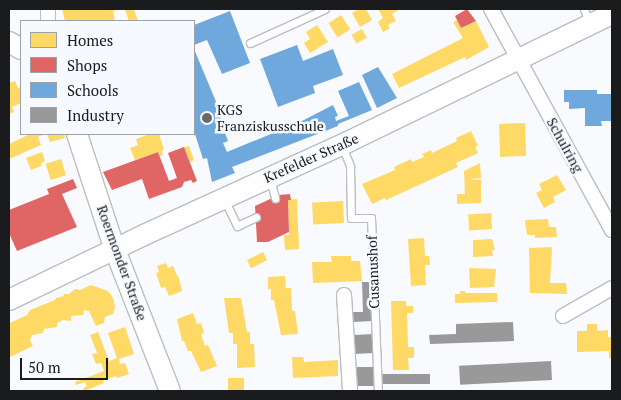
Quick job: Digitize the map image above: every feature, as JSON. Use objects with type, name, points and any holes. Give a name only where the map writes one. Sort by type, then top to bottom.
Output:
[{"type":"main road","name":"Krefelder Straße","points":[[9,300],[518,60],[587,17],[612,14]]},
{"type":"main road","points":[[9,42],[20,49]]},
{"type":"main road","name":"Roermonder Straße","points":[[77,135],[115,250],[170,391]]},
{"type":"street","name":"Schulring","points":[[491,9],[612,230]]},
{"type":"street","points":[[563,316],[612,288]]},
{"type":"street","points":[[344,295],[350,391]]},
{"type":"lane","points":[[250,44],[325,9]]},
{"type":"lane","name":"Cusanushof","points":[[341,145],[350,166],[351,218],[371,218],[378,391]]},
{"type":"lane","points":[[270,177],[275,198]]},
{"type":"lane","points":[[223,198],[237,226],[256,217]]},
{"type":"building: Homes","points":[[62,9],[118,9],[113,11],[115,20],[65,20]]},
{"type":"building: Homes","points":[[138,9],[134,10],[138,20],[129,20],[125,10]]},
{"type":"building: Homes","points":[[359,9],[366,9],[372,20],[360,27],[352,13]]},
{"type":"building: Homes","points":[[378,9],[400,9],[392,14],[396,21],[388,25],[390,28],[383,32],[378,22],[383,18]]},
{"type":"building: Homes","points":[[341,15],[350,29],[338,37],[328,23]]},
{"type":"building: Homes","points":[[457,20],[461,28],[476,21],[489,47],[466,60],[465,57],[399,88],[392,74],[463,38],[453,22]]},
{"type":"building: Homes","points":[[317,25],[328,42],[310,53],[304,43],[310,39],[306,32]]},
{"type":"building: Homes","points":[[362,29],[367,38],[356,44],[352,35]]},
{"type":"building: Homes","points":[[15,81],[18,88],[20,87],[20,103],[12,107],[14,112],[9,114],[9,83]]},
{"type":"building: Homes","points":[[525,123],[526,156],[500,157],[499,124]]},
{"type":"building: Homes","points":[[471,131],[478,146],[475,147],[478,153],[456,163],[458,167],[386,200],[385,198],[372,204],[362,184],[395,170],[394,167],[411,159],[412,162],[424,157],[422,154],[431,150],[432,153],[457,141],[456,138]]},
{"type":"building: Homes","points":[[28,135],[43,135],[38,137],[41,145],[9,159],[9,144]]},
{"type":"building: Homes","points":[[47,135],[64,135],[65,138],[50,142]]},
{"type":"building: Homes","points":[[147,135],[159,135],[164,149],[162,150],[163,155],[160,156],[158,152],[135,160],[130,148],[138,145],[136,139]]},
{"type":"building: Homes","points":[[189,146],[194,160],[190,162],[184,147]]},
{"type":"building: Homes","points":[[42,152],[45,161],[41,163],[41,166],[31,170],[26,158]]},
{"type":"building: Homes","points":[[61,159],[66,175],[51,180],[46,164]]},
{"type":"building: Homes","points":[[480,163],[481,178],[469,179],[481,180],[481,203],[457,204],[457,194],[465,194],[464,171]]},
{"type":"building: Homes","points":[[557,175],[566,190],[553,197],[555,202],[544,208],[536,193],[542,190],[539,184]]},
{"type":"building: Homes","points":[[297,199],[299,249],[285,250],[284,235],[289,235],[288,200]]},
{"type":"building: Homes","points":[[343,201],[344,223],[313,225],[312,203]]},
{"type":"building: Homes","points":[[491,213],[492,229],[469,231],[468,215]]},
{"type":"building: Homes","points":[[548,219],[549,227],[556,227],[557,237],[535,238],[535,235],[527,235],[525,220]]},
{"type":"building: Homes","points":[[424,238],[425,256],[429,256],[430,265],[425,265],[426,285],[411,286],[408,239]]},
{"type":"building: Homes","points":[[492,239],[495,250],[492,250],[493,256],[473,257],[473,240]]},
{"type":"building: Homes","points":[[552,247],[550,283],[566,283],[567,294],[530,293],[529,248]]},
{"type":"building: Homes","points":[[263,252],[267,260],[251,268],[247,260]]},
{"type":"building: Homes","points":[[331,256],[351,256],[351,261],[360,261],[362,281],[313,283],[312,262],[332,262]]},
{"type":"building: Homes","points":[[166,263],[168,268],[173,266],[178,275],[182,291],[169,296],[165,287],[161,288],[156,273],[159,272],[157,266]]},
{"type":"building: Homes","points":[[469,268],[496,269],[494,287],[470,288]]},
{"type":"building: Homes","points":[[285,276],[286,288],[291,288],[292,311],[295,311],[298,334],[281,335],[274,300],[271,300],[271,289],[268,289],[268,277]]},
{"type":"building: Homes","points":[[91,285],[108,291],[113,298],[115,307],[113,314],[105,317],[104,323],[96,326],[89,311],[84,310],[83,315],[71,316],[71,321],[63,320],[57,323],[57,327],[44,329],[43,333],[32,335],[30,340],[33,346],[10,357],[10,323],[27,315],[30,310],[64,296],[63,294],[69,294],[75,289],[80,290]]},
{"type":"building: Homes","points":[[460,291],[465,291],[465,293],[497,293],[497,302],[455,303],[455,294],[460,294]]},
{"type":"building: Homes","points":[[224,298],[241,298],[247,332],[250,332],[250,344],[254,344],[255,367],[237,368],[237,344],[233,344],[233,333],[229,333]]},
{"type":"building: Homes","points":[[391,301],[406,301],[406,306],[413,306],[413,313],[407,313],[408,347],[414,347],[414,358],[408,358],[409,370],[393,370]]},
{"type":"building: Homes","points":[[193,313],[197,324],[201,323],[204,333],[201,334],[205,346],[208,345],[217,366],[201,372],[191,351],[188,351],[184,341],[182,341],[177,319]]},
{"type":"building: Homes","points":[[587,324],[597,324],[597,331],[608,330],[608,337],[612,337],[612,358],[609,358],[609,351],[577,352],[577,331],[587,331]]},
{"type":"building: Homes","points":[[125,327],[134,354],[119,359],[120,364],[125,363],[129,374],[117,378],[116,376],[84,391],[83,388],[87,386],[85,382],[76,385],[75,382],[104,371],[101,363],[96,364],[92,354],[97,353],[90,335],[98,332],[109,361],[117,358],[108,333]]},
{"type":"building: Homes","points":[[292,357],[303,357],[304,362],[338,360],[338,376],[293,378]]},
{"type":"building: Homes","points":[[228,378],[244,378],[244,391],[228,391]]},
{"type":"building: Shops","points":[[467,9],[476,21],[461,28],[455,16]]},
{"type":"building: Shops","points":[[184,147],[197,181],[193,183],[191,180],[184,182],[182,187],[149,199],[142,179],[112,190],[103,172],[158,152],[169,181],[177,178],[168,153]]},
{"type":"building: Shops","points":[[73,179],[77,188],[62,194],[77,227],[17,251],[9,233],[9,210],[49,194],[47,189]]},
{"type":"building: Shops","points":[[290,194],[291,200],[288,200],[289,232],[268,242],[257,242],[255,206],[279,195]]},
{"type":"building: Schools","points":[[230,11],[250,63],[222,74],[207,40],[195,45],[195,25]]},
{"type":"building: Schools","points":[[297,45],[303,61],[333,49],[343,75],[313,86],[315,93],[278,107],[260,59]]},
{"type":"building: Schools","points":[[195,51],[217,104],[226,132],[228,141],[223,143],[227,152],[300,122],[333,105],[338,116],[335,117],[336,121],[349,116],[338,91],[359,82],[372,110],[338,124],[338,126],[232,167],[235,173],[212,182],[207,158],[203,159],[195,134]]},
{"type":"building: Schools","points":[[378,67],[397,98],[377,108],[362,75]]},
{"type":"building: Schools","points":[[564,90],[597,90],[597,94],[612,94],[612,121],[601,121],[602,126],[585,126],[585,108],[569,109],[569,102],[564,102]]},
{"type":"building: Industry","points":[[362,282],[371,282],[373,321],[353,322],[353,312],[363,312]]},
{"type":"building: Industry","points":[[513,322],[514,341],[430,344],[429,335],[456,334],[456,324]]},
{"type":"building: Industry","points":[[373,334],[374,353],[354,354],[353,335]]},
{"type":"building: Industry","points":[[551,361],[552,380],[460,385],[459,366]]},
{"type":"building: Industry","points":[[355,367],[374,367],[374,386],[355,386]]},
{"type":"building: Industry","points":[[380,374],[430,374],[430,384],[380,384]]},
{"type":"place","name":"KGS Franziskusschule","points":[[207,118]]}]
